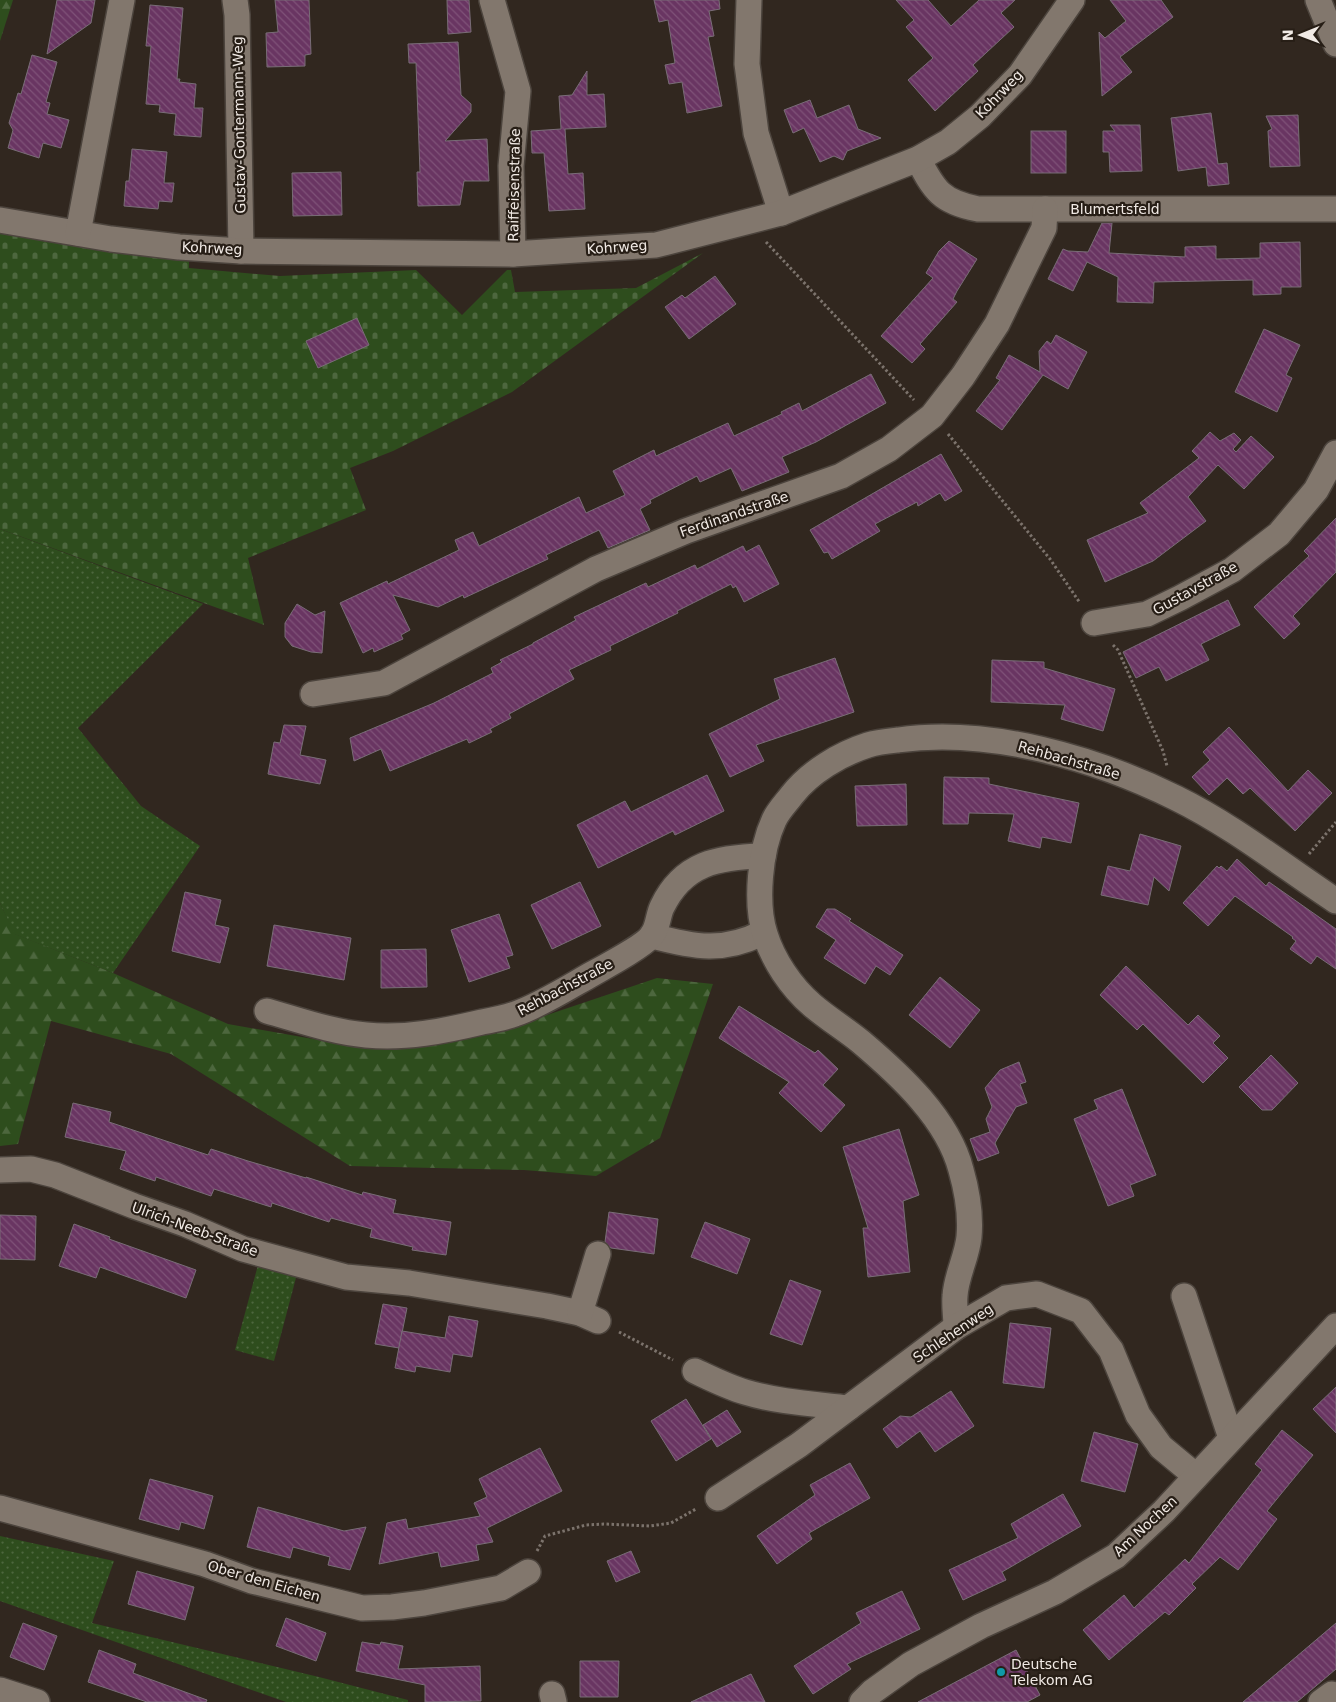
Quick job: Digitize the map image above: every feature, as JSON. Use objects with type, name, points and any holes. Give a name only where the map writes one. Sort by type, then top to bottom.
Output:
[{"type":"street","points":[[78,233],[122,0]]},
{"type":"street","name":"Gustav-Gontermann-Weg","points":[[235,0],[237,15],[241,251]]},
{"type":"street","name":"Raiffeisenstraße","points":[[492,0],[518,91],[511,166],[513,254]]},
{"type":"street","points":[[749,0],[747,64],[756,133],[781,213]]},
{"type":"street","points":[[1318,0],[1336,44]]},
{"type":"street","name":"Kohrweg","points":[[0,220],[111,239],[179,247],[241,251],[513,254],[656,245],[748,223],[781,213],[918,159],[948,142],[980,116],[1020,75],[1065,2]]},
{"type":"street","name":"Blumertsfeld","points":[[918,159],[930,182],[943,197],[959,206],[978,209],[1336,209]]},
{"type":"street","name":"Ferdinandstraße","points":[[314,694],[384,683],[596,569],[686,530],[841,476],[889,448],[932,416],[963,376],[997,324],[1044,228],[1045,209]]},
{"type":"street","name":"Gustavstraße","points":[[1094,623],[1147,614],[1232,570],[1278,534],[1316,490],[1336,453]]},
{"type":"street","name":"Rehbachstraße","points":[[956,1327],[955,1294],[969,1237],[968,1214],[961,1168],[951,1142],[930,1107],[861,1042],[810,1004],[787,977],[775,959],[764,932],[759,891],[762,856],[774,819],[796,791],[826,764],[869,744],[913,738],[964,737],[1014,744],[1047,751],[1115,772],[1176,798],[1220,823],[1336,901]]},
{"type":"street","points":[[762,856],[736,856],[718,859],[694,870],[678,881],[661,908],[652,936],[700,946],[718,946],[749,940],[764,932]]},
{"type":"street","name":"Rehbachstraße","points":[[266,1011],[364,1035],[398,1037],[446,1031],[516,1014],[560,992],[621,957],[652,936]]},
{"type":"street","name":"Ulrich-Neeb-Straße","points":[[0,1170],[31,1169],[55,1175],[185,1224],[243,1249],[346,1277],[409,1283],[547,1306],[589,1317]]},
{"type":"street","points":[[589,1317],[598,1254]]},
{"type":"street","name":"Schlehenweg","points":[[718,1498],[799,1445],[956,1327],[1006,1298],[1037,1294],[1081,1311],[1111,1350],[1138,1415],[1160,1448],[1196,1476]]},
{"type":"street","points":[[1184,1296],[1231,1438]]},
{"type":"street","name":"Am Nochen","points":[[862,1702],[872,1692],[911,1664],[981,1626],[1055,1592],[1116,1556],[1164,1511],[1336,1326]]},
{"type":"street","points":[[696,1371],[718,1383],[744,1392],[778,1400],[848,1408]]},
{"type":"street","name":"Ober den Eichen","points":[[0,1508],[205,1564],[252,1581],[362,1608],[424,1603],[501,1588],[528,1572]]},
{"type":"street","points":[[0,1690],[36,1702]]},
{"type":"path","points":[[748,223],[917,402]]},
{"type":"path","points":[[944,429],[1050,559],[1072,592]]},
{"type":"path","points":[[1118,650],[1163,751],[1170,774]]},
{"type":"path","points":[[1294,873],[1336,822]]},
{"type":"path","points":[[589,1317],[696,1371]]},
{"type":"path","points":[[528,1572],[545,1536],[586,1525],[650,1526],[671,1523],[718,1498]]},
{"type":"green space","points":[[0,0],[13,0],[0,41]]},
{"type":"green space","points":[[0,232],[94,249],[189,260],[189,268],[280,276],[416,270],[462,315],[507,270],[511,270],[515,292],[636,288],[703,253],[512,392],[393,451],[350,468],[366,510],[248,558],[264,625],[0,529]]},
{"type":"green space","points":[[0,529],[203,604],[78,728],[141,806],[200,846],[113,973],[14,934],[0,903]]},
{"type":"green space","points":[[0,903],[15,934],[113,973],[228,1024],[347,1045],[448,1043],[547,1015],[657,978],[713,984],[660,1138],[596,1176],[524,1170],[350,1166],[171,1054],[51,1021],[18,1144],[0,1146]]},
{"type":"green space","points":[[258,1265],[297,1274],[274,1361],[235,1350]]},
{"type":"green space","points":[[0,1536],[114,1561],[92,1623],[319,1677],[408,1700],[408,1702],[286,1702],[0,1601]]},
{"type":"building","points":[[57,0],[95,0],[91,23],[47,54]]},
{"type":"building","points":[[275,0],[309,0],[311,54],[305,55],[305,66],[267,67],[266,33],[278,32]]},
{"type":"building","points":[[447,0],[469,0],[471,32],[448,34]]},
{"type":"building","points":[[654,0],[719,0],[720,9],[709,11],[714,36],[708,37],[722,106],[687,113],[682,82],[669,84],[665,65],[675,63],[668,20],[659,22]]},
{"type":"building","points":[[896,0],[928,0],[951,26],[979,0],[1015,0],[1001,13],[1014,27],[973,65],[978,71],[935,111],[908,80],[933,58],[906,27],[914,20]]},
{"type":"building","points":[[1110,0],[1161,0],[1173,17],[1120,57],[1132,72],[1102,96],[1099,32],[1105,38],[1126,21]]},
{"type":"building","points":[[150,5],[183,8],[177,79],[180,79],[179,82],[196,84],[194,108],[203,108],[201,137],[174,135],[176,114],[159,112],[160,105],[146,104],[151,46],[146,46]]},
{"type":"building","points":[[458,42],[461,95],[471,104],[471,112],[445,141],[487,139],[489,181],[464,181],[460,205],[418,206],[417,172],[420,172],[416,63],[409,63],[408,44]]},
{"type":"building","points":[[32,55],[57,62],[46,102],[50,103],[47,114],[69,120],[61,148],[43,143],[39,158],[8,148],[13,130],[9,123],[18,93],[21,94]]},
{"type":"building","points":[[587,71],[587,95],[604,94],[606,127],[565,129],[568,174],[583,173],[585,209],[549,211],[544,153],[532,153],[531,131],[561,129],[559,96],[572,95]]},
{"type":"building","points":[[810,100],[817,118],[849,105],[858,129],[881,138],[847,151],[843,160],[834,156],[820,162],[804,128],[793,133],[784,110]]},
{"type":"building","points":[[1211,113],[1218,164],[1227,163],[1229,184],[1208,186],[1206,167],[1178,171],[1171,118]]},
{"type":"building","points":[[1298,115],[1300,166],[1270,167],[1268,131],[1272,129],[1266,116]]},
{"type":"building","points":[[1110,125],[1140,125],[1142,171],[1110,172],[1109,152],[1103,152],[1103,131],[1115,131]]},
{"type":"building","points":[[1031,131],[1066,131],[1066,173],[1031,173]]},
{"type":"building","points":[[132,149],[167,152],[164,183],[174,183],[172,202],[159,201],[158,209],[124,206]]},
{"type":"building","points":[[341,172],[342,215],[293,216],[292,173]]},
{"type":"building","points":[[1102,223],[1112,223],[1109,253],[1185,257],[1185,247],[1216,246],[1216,259],[1260,258],[1260,243],[1300,242],[1301,287],[1281,287],[1281,294],[1253,295],[1253,280],[1154,282],[1153,303],[1117,302],[1118,277],[1087,262],[1073,291],[1048,279],[1063,249],[1088,252]]},
{"type":"building","points":[[949,241],[977,259],[953,299],[957,302],[920,344],[925,349],[912,363],[881,336],[933,278],[926,273],[939,251]]},
{"type":"building","points":[[715,276],[736,304],[689,339],[665,307],[682,295],[685,298]]},
{"type":"building","points":[[357,318],[369,345],[318,368],[306,341]]},
{"type":"building","points":[[1264,329],[1300,345],[1286,375],[1292,378],[1277,412],[1235,392]]},
{"type":"building","points":[[1056,335],[1087,352],[1068,389],[1043,375],[1002,430],[976,411],[1000,380],[996,378],[1009,355],[1040,372],[1039,351],[1047,341],[1051,344]]},
{"type":"building","points":[[871,374],[886,403],[816,442],[782,457],[789,472],[742,491],[731,468],[700,482],[697,476],[650,500],[651,503],[640,509],[650,530],[608,548],[599,530],[546,555],[548,559],[464,598],[463,595],[438,607],[393,595],[410,630],[401,635],[403,639],[374,652],[373,648],[363,653],[340,603],[387,581],[388,584],[459,550],[455,540],[473,532],[479,546],[579,497],[586,513],[625,495],[613,471],[654,450],[656,456],[728,423],[734,436],[782,414],[781,412],[799,403],[802,411]]},
{"type":"building","points":[[1210,432],[1220,441],[1234,433],[1241,440],[1233,449],[1236,452],[1251,436],[1274,457],[1244,489],[1218,465],[1188,497],[1206,521],[1153,561],[1105,582],[1087,540],[1148,513],[1140,503],[1199,458],[1192,451]]},
{"type":"building","points":[[941,454],[962,491],[945,501],[940,493],[918,506],[917,502],[875,524],[880,531],[832,559],[828,552],[824,553],[810,530]]},
{"type":"building","points":[[1336,518],[1336,572],[1293,616],[1300,624],[1284,639],[1254,607],[1309,556],[1304,551]]},
{"type":"building","points":[[759,545],[779,584],[744,602],[736,586],[733,588],[731,584],[677,611],[678,613],[610,646],[611,650],[569,670],[574,679],[509,714],[511,718],[490,729],[492,732],[469,743],[467,739],[390,771],[381,749],[354,761],[350,738],[434,703],[493,673],[491,668],[502,662],[500,660],[576,620],[574,617],[646,583],[648,587],[695,565],[697,569],[743,546],[746,552]]},
{"type":"building","points":[[1228,600],[1240,625],[1201,644],[1209,660],[1166,681],[1159,667],[1136,678],[1123,652]]},
{"type":"building","points":[[297,604],[315,615],[325,611],[322,653],[311,652],[292,646],[285,637],[285,623]]},
{"type":"building","points":[[835,658],[854,712],[756,745],[764,761],[730,777],[709,734],[780,699],[774,679]]},
{"type":"building","points":[[992,660],[1044,662],[1044,668],[1115,689],[1103,731],[1061,719],[1065,705],[991,702]]},
{"type":"building","points":[[284,725],[306,726],[300,755],[326,760],[320,784],[268,774],[274,742],[280,743]]},
{"type":"building","points":[[1229,727],[1288,791],[1308,770],[1332,793],[1295,831],[1250,788],[1243,794],[1227,778],[1209,795],[1192,777],[1210,760],[1203,752]]},
{"type":"building","points":[[707,775],[724,811],[675,835],[673,831],[598,868],[577,825],[625,801],[631,812]]},
{"type":"building","points":[[944,777],[989,778],[989,784],[1079,803],[1071,843],[1042,837],[1040,848],[1008,841],[1014,814],[969,813],[968,824],[943,824]]},
{"type":"building","points":[[906,784],[907,825],[857,826],[855,786]]},
{"type":"building","points":[[1140,834],[1181,846],[1169,891],[1154,877],[1148,905],[1101,895],[1108,866],[1130,871]]},
{"type":"building","points":[[1237,859],[1266,886],[1269,882],[1336,929],[1336,969],[1317,956],[1311,964],[1290,949],[1296,941],[1293,937],[1235,896],[1208,926],[1183,903],[1217,866],[1219,868],[1221,866],[1227,871]]},
{"type":"building","points":[[580,882],[601,926],[552,949],[531,905]]},
{"type":"building","points":[[185,892],[221,900],[215,925],[229,928],[220,963],[172,951]]},
{"type":"building","points":[[827,909],[835,909],[851,919],[849,921],[903,955],[890,975],[876,966],[865,984],[824,958],[836,940],[816,927]]},
{"type":"building","points":[[499,914],[513,955],[506,957],[510,968],[469,982],[451,930]]},
{"type":"building","points":[[274,925],[351,938],[344,980],[267,966]]},
{"type":"building","points":[[426,949],[427,987],[381,988],[381,950]]},
{"type":"building","points":[[1126,966],[1188,1025],[1198,1015],[1220,1036],[1213,1043],[1228,1058],[1203,1083],[1143,1024],[1137,1030],[1100,995]]},
{"type":"building","points":[[940,977],[980,1010],[950,1048],[909,1015]]},
{"type":"building","points":[[739,1006],[815,1053],[818,1050],[838,1069],[823,1085],[845,1105],[821,1132],[779,1093],[789,1082],[719,1038]]},
{"type":"building","points":[[1271,1055],[1298,1083],[1272,1110],[1262,1110],[1239,1087]]},
{"type":"building","points":[[1019,1062],[1026,1082],[1020,1084],[1027,1103],[1016,1107],[995,1143],[999,1153],[978,1161],[970,1139],[990,1132],[986,1119],[992,1107],[985,1088],[1000,1070]]},
{"type":"building","points":[[1122,1089],[1156,1175],[1130,1185],[1134,1196],[1108,1206],[1074,1119],[1098,1109],[1094,1100]]},
{"type":"building","points":[[73,1103],[111,1112],[109,1122],[208,1155],[211,1149],[362,1195],[363,1192],[396,1200],[393,1213],[451,1222],[446,1255],[412,1250],[413,1247],[370,1237],[372,1229],[331,1218],[329,1222],[272,1203],[271,1207],[214,1189],[211,1196],[156,1177],[155,1181],[120,1169],[126,1151],[65,1137]]},
{"type":"building","points":[[899,1129],[919,1195],[903,1201],[910,1272],[868,1277],[863,1228],[868,1228],[843,1147]]},
{"type":"building","points":[[609,1212],[658,1219],[654,1254],[611,1248],[605,1242]]},
{"type":"building","points":[[0,1215],[36,1216],[35,1260],[0,1259]]},
{"type":"building","points":[[705,1222],[750,1239],[737,1274],[691,1257]]},
{"type":"building","points":[[74,1224],[110,1237],[109,1239],[196,1270],[186,1298],[100,1267],[96,1278],[59,1266]]},
{"type":"building","points":[[790,1280],[821,1291],[802,1345],[770,1334]]},
{"type":"building","points":[[383,1304],[407,1308],[399,1348],[375,1344]]},
{"type":"building","points":[[449,1316],[478,1321],[472,1357],[453,1354],[450,1372],[416,1366],[415,1372],[395,1368],[402,1331],[445,1338]]},
{"type":"building","points":[[1010,1323],[1051,1328],[1044,1388],[1003,1383]]},
{"type":"building","points":[[1336,1387],[1336,1433],[1313,1409]]},
{"type":"building","points":[[951,1391],[974,1426],[935,1452],[920,1431],[897,1448],[883,1429],[900,1416],[911,1417]]},
{"type":"building","points":[[686,1399],[711,1439],[676,1461],[651,1421]]},
{"type":"building","points":[[727,1410],[741,1432],[717,1447],[703,1425]]},
{"type":"building","points":[[1282,1430],[1313,1455],[1267,1511],[1277,1519],[1238,1570],[1220,1557],[1192,1584],[1196,1588],[1169,1615],[1165,1612],[1109,1660],[1083,1630],[1124,1595],[1134,1608],[1185,1559],[1189,1563],[1262,1470],[1255,1464]]},
{"type":"building","points":[[1094,1432],[1138,1444],[1125,1492],[1081,1481]]},
{"type":"building","points":[[540,1448],[562,1491],[487,1528],[493,1542],[476,1545],[479,1560],[441,1567],[438,1552],[379,1564],[387,1523],[406,1519],[408,1529],[480,1516],[474,1503],[487,1497],[479,1479]]},
{"type":"building","points":[[850,1463],[870,1498],[809,1533],[812,1539],[777,1564],[757,1536],[815,1495],[810,1485]]},
{"type":"building","points":[[150,1479],[213,1496],[204,1529],[181,1522],[179,1530],[139,1519]]},
{"type":"building","points":[[1063,1494],[1081,1526],[1002,1572],[1006,1580],[963,1600],[949,1570],[1018,1538],[1011,1524]]},
{"type":"building","points":[[258,1507],[344,1531],[366,1527],[350,1570],[328,1565],[330,1557],[293,1547],[290,1558],[247,1547]]},
{"type":"building","points":[[631,1551],[640,1572],[616,1582],[607,1561]]},
{"type":"building","points":[[137,1571],[194,1587],[185,1620],[128,1604]]},
{"type":"building","points":[[902,1591],[920,1629],[847,1664],[851,1669],[813,1694],[794,1666],[861,1623],[856,1613]]},
{"type":"building","points":[[286,1618],[326,1633],[316,1661],[276,1646]]},
{"type":"building","points":[[23,1623],[57,1636],[44,1670],[10,1657]]},
{"type":"building","points":[[1336,1623],[1336,1669],[1297,1702],[1243,1702]]},
{"type":"building","points":[[362,1642],[380,1645],[381,1642],[403,1646],[398,1669],[480,1666],[481,1701],[425,1702],[425,1685],[356,1671]]},
{"type":"building","points":[[99,1650],[136,1664],[133,1673],[207,1700],[206,1702],[147,1702],[88,1682]]},
{"type":"building","name":"Deutsche Telekom AG","points":[[1016,1650],[1040,1695],[1027,1702],[918,1702]]},
{"type":"building","points":[[580,1661],[619,1661],[618,1697],[580,1697]]},
{"type":"building","points":[[751,1674],[765,1702],[691,1702]]},
{"type":"place","name":"Deutsche Telekom AG","points":[[1001,1672]]}]
